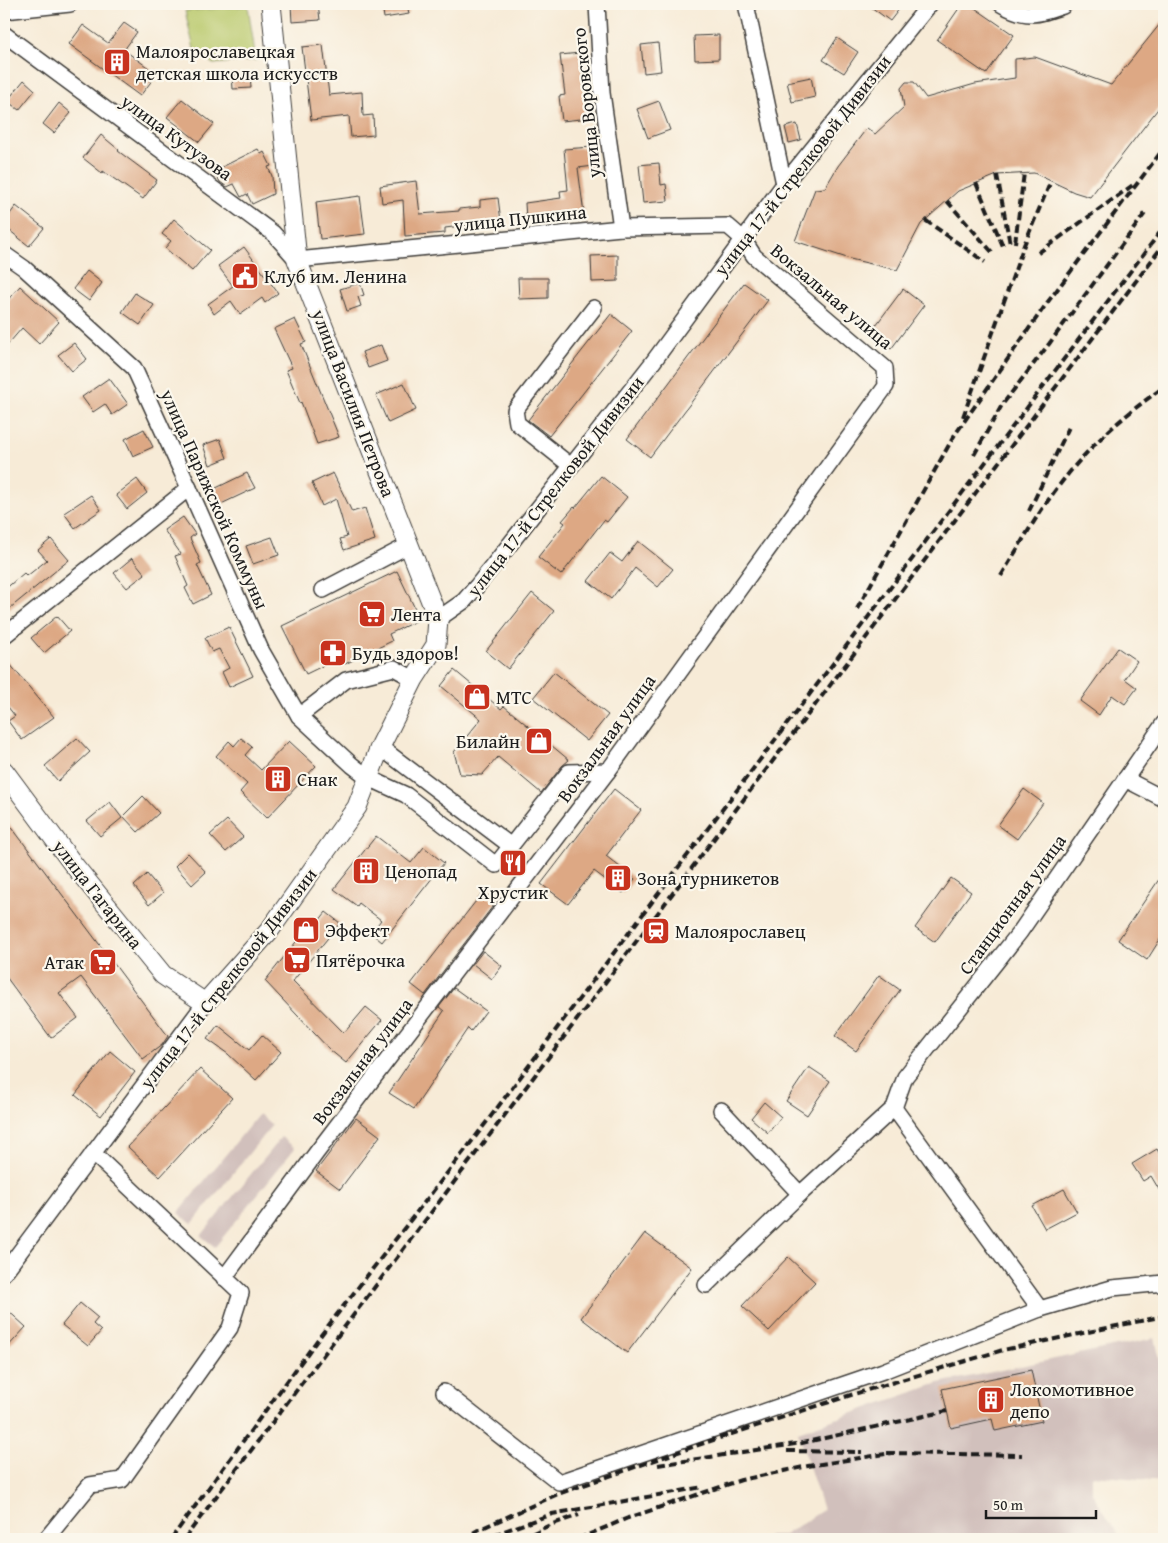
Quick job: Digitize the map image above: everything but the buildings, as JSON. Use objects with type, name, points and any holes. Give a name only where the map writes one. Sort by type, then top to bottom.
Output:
[{"type":"main road","name":"улица Василия Петрова","points":[[271,4],[297,260],[438,619]]},
{"type":"main road","name":"улица 17-й Стрелковой Дивизии","points":[[205,1003],[269,931],[357,807],[370,778],[380,747],[414,679],[436,645],[438,619]]},
{"type":"main road","name":"улица Гагарина","points":[[4,771],[73,864],[163,976],[205,1003]]},
{"type":"street","points":[[4,11],[70,4]]},
{"type":"street","name":"улица Воровского","points":[[597,4],[602,93],[621,228]]},
{"type":"street","points":[[746,4],[784,184]]},
{"type":"street","name":"улица 17-й Стрелковой Дивизии","points":[[438,619],[464,601],[653,362],[784,184],[930,4]]},
{"type":"street","points":[[1001,4],[1012,11],[1036,15],[1065,4]]},
{"type":"street","name":"улица Кутузова","points":[[4,34],[273,233],[297,260]]},
{"type":"street","name":"улица Пушкина","points":[[297,260],[621,228],[728,226],[743,239]]},
{"type":"street","name":"Вокзальная улица","points":[[224,1278],[608,771],[886,386],[886,368],[754,256],[743,239]]},
{"type":"street","name":"улица Парижской Коммуны","points":[[4,254],[24,268],[134,368],[190,488],[261,650],[298,716],[352,765],[370,778],[406,795],[496,865],[511,846]]},
{"type":"street","points":[[571,466],[517,424],[515,410],[594,308]]},
{"type":"street","points":[[4,636],[190,488]]},
{"type":"street","points":[[323,590],[409,545]]},
{"type":"street","points":[[298,716],[346,680],[394,668],[414,679]]},
{"type":"street","name":"Станционная улица","points":[[894,1108],[905,1077],[1020,932],[1164,723]]},
{"type":"street","points":[[380,747],[511,846],[569,772],[608,771]]},
{"type":"street","points":[[1125,779],[1164,799]]},
{"type":"street","name":"улица 17-й Стрелковой Дивизии","points":[[4,1273],[205,1003]]},
{"type":"street","points":[[706,1285],[800,1194],[894,1108],[1040,1309]]},
{"type":"street","points":[[721,1110],[800,1194]]},
{"type":"street","points":[[46,1539],[90,1485],[122,1480],[230,1328],[241,1293],[93,1153]]},
{"type":"street","points":[[444,1392],[559,1482],[882,1371],[1040,1309],[1112,1288],[1164,1282]]},
{"type":"shaded area","points":[[259,1114],[272,1125],[192,1224],[178,1213]]},
{"type":"shaded area","points":[[281,1137],[295,1148],[215,1247],[201,1236]]},
{"type":"shaded area","points":[[1155,1338],[1164,1378],[1164,1481],[1092,1475],[1092,1493],[1121,1539],[762,1539],[769,1535],[784,1535],[823,1510],[798,1432],[939,1383]]},
{"type":"green space","points":[[248,6],[256,60],[213,64],[194,49],[185,11]]},
{"type":"railway","points":[[857,609],[954,436],[1047,303],[1164,148]]},
{"type":"railway","points":[[1015,243],[1024,173]]},
{"type":"railway","points":[[997,175],[1010,244]]},
{"type":"railway","points":[[963,417],[1024,245],[1051,181]]},
{"type":"railway","points":[[976,183],[1003,246]]},
{"type":"railway","points":[[1038,253],[1133,185]]},
{"type":"railway","points":[[947,201],[992,252]]},
{"type":"railway","points":[[974,455],[1002,405],[1146,212]]},
{"type":"railway","points":[[925,220],[985,262]]},
{"type":"railway","points":[[171,1539],[321,1335],[476,1136],[1164,227]]},
{"type":"railway","points":[[184,1539],[1164,244]]},
{"type":"railway","points":[[1001,576],[1045,505],[1072,469],[1109,431],[1164,387]]},
{"type":"railway","points":[[1029,511],[1070,425]]},
{"type":"railway","points":[[463,1539],[478,1530],[558,1494],[701,1444],[854,1394],[1003,1350],[1164,1316]]},
{"type":"railway","points":[[658,1465],[802,1443],[947,1411]]},
{"type":"railway","points":[[787,1451],[862,1452]]},
{"type":"railway","points":[[887,1453],[1022,1455]]},
{"type":"railway","points":[[578,1539],[628,1518],[741,1480],[808,1466],[892,1453]]},
{"type":"railway","points":[[482,1539],[552,1514],[703,1487]]},
{"type":"railway","points":[[521,1539],[550,1525],[579,1515]]},
{"type":"place","name":"Малоярославецкая детская школа искусств","points":[[117,62]]},
{"type":"place","name":"Клуб им. Ленина","points":[[245,276]]},
{"type":"place","name":"Лента","points":[[372,614]]},
{"type":"place","name":"Будь здоров!","points":[[333,653]]},
{"type":"place","name":"МТС","points":[[477,697]]},
{"type":"place","name":"Билайн","points":[[539,741]]},
{"type":"place","name":"Снак","points":[[278,779]]},
{"type":"place","name":"Хрустик","points":[[513,863]]},
{"type":"place","name":"Ценопад","points":[[366,871]]},
{"type":"place","name":"Зона турникетов","points":[[618,878]]},
{"type":"place","name":"Эффект","points":[[306,930]]},
{"type":"place","name":"Малоярославец","points":[[656,931]]},
{"type":"place","name":"Пятёрочка","points":[[297,960]]},
{"type":"place","name":"Атак","points":[[103,962]]},
{"type":"place","name":"Локомотивное депо","points":[[991,1400]]}]
